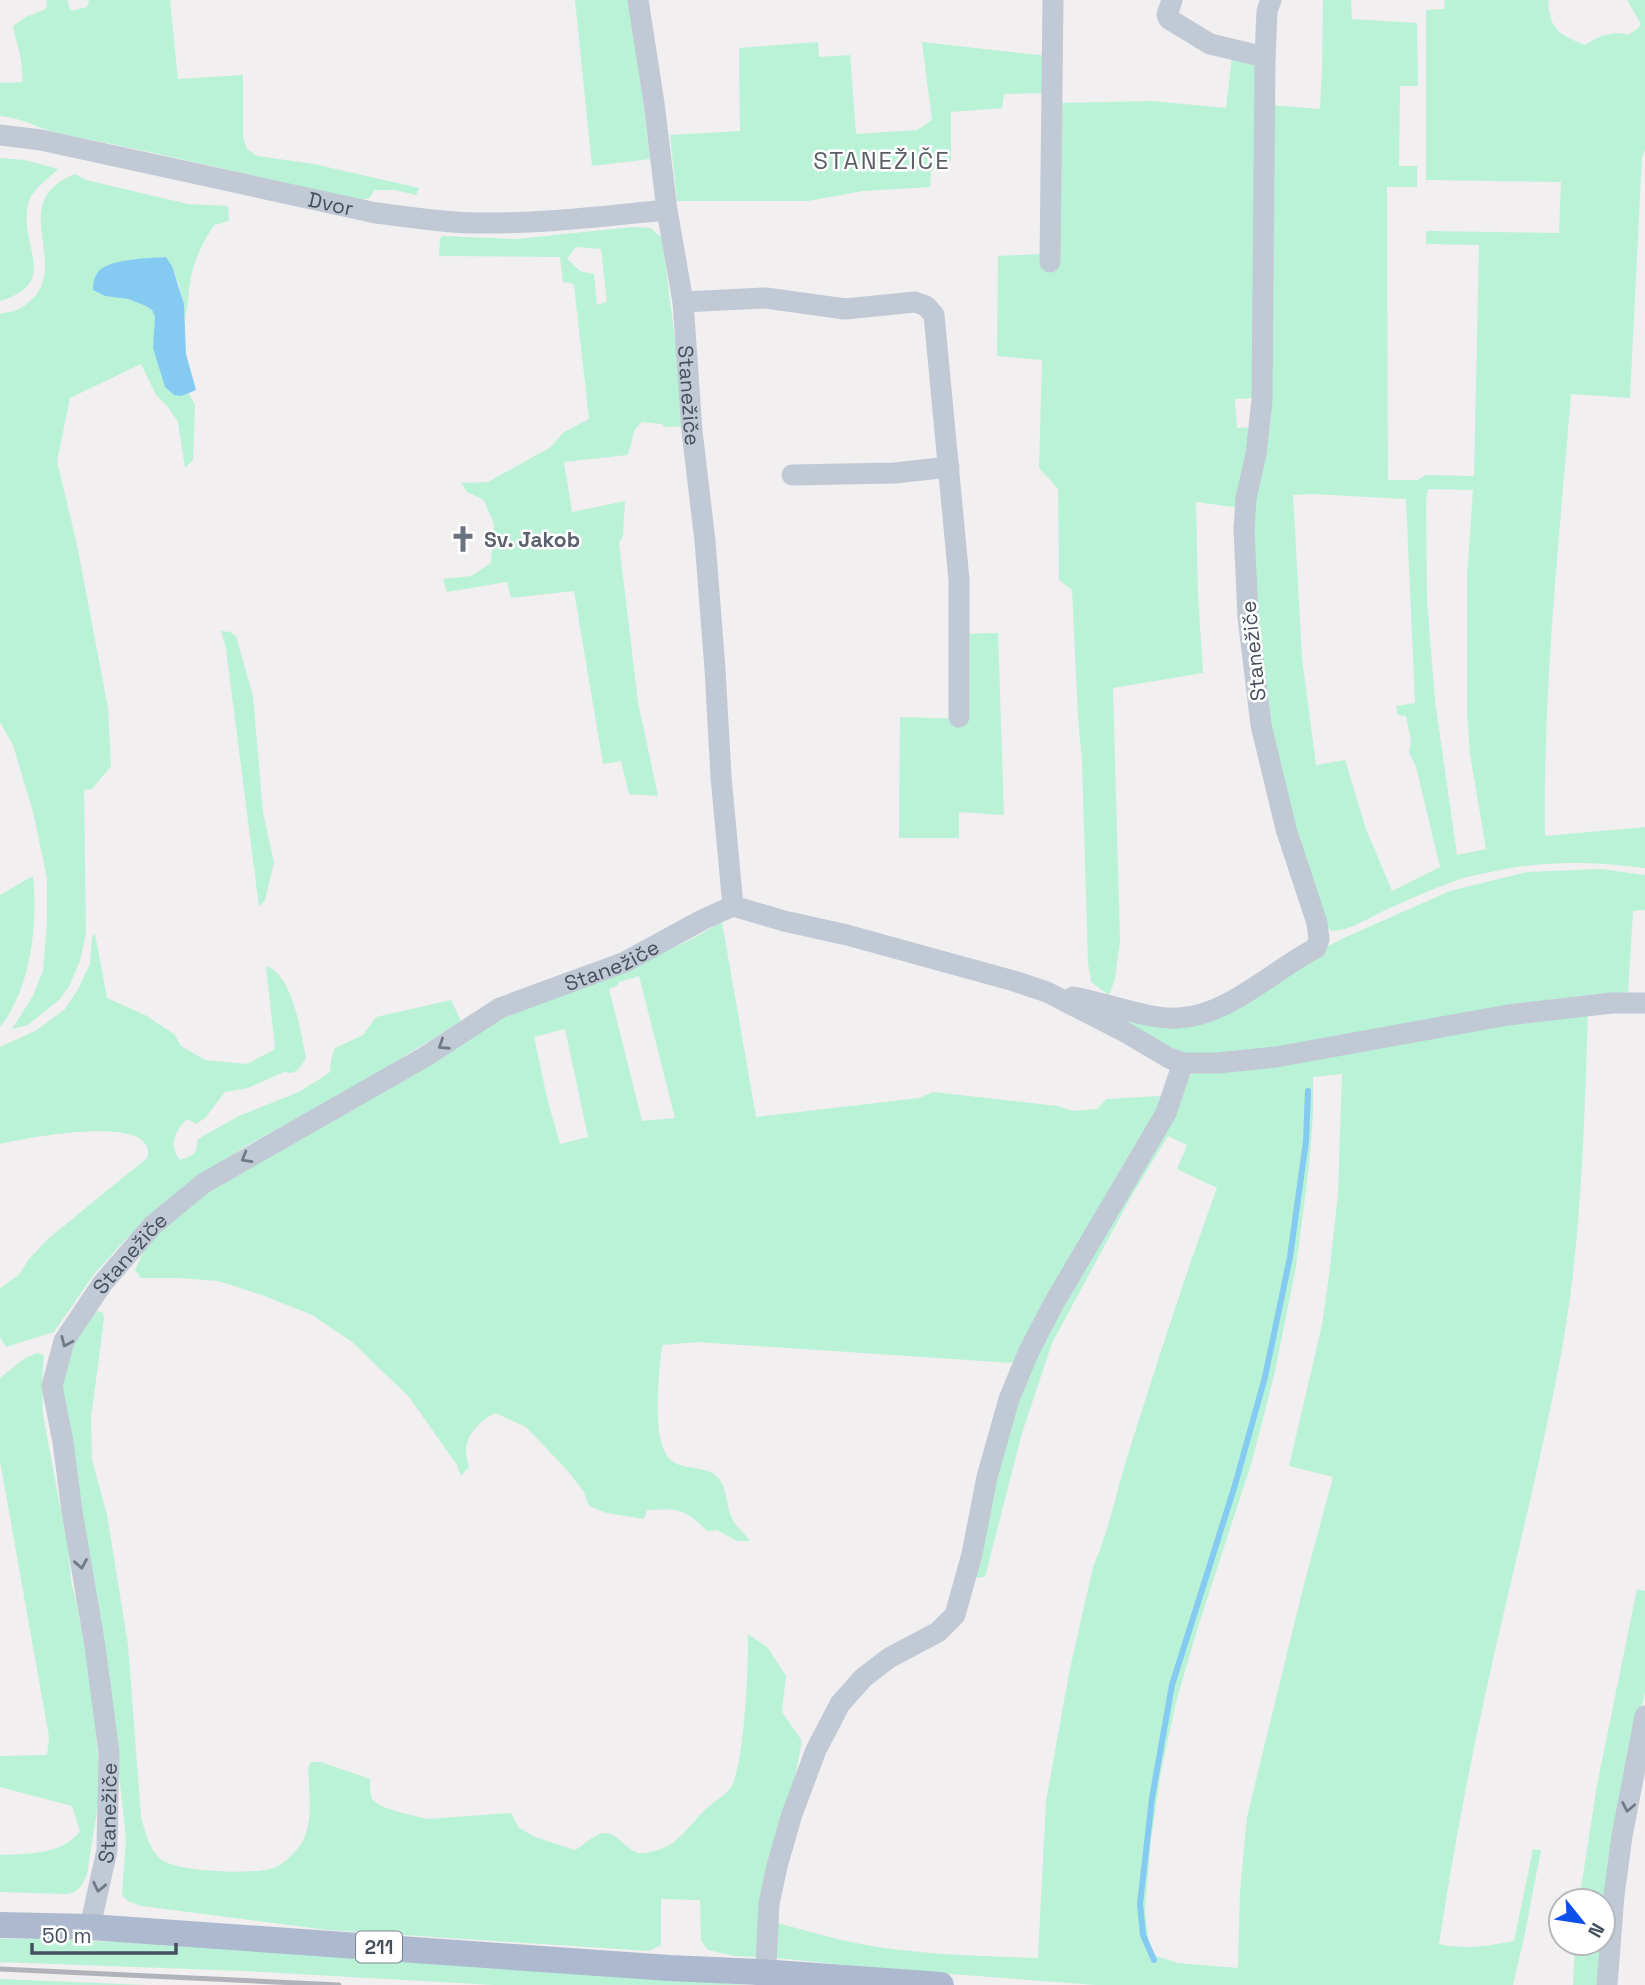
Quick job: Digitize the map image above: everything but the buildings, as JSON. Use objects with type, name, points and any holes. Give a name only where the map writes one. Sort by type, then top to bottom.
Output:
[{"type":"main road","name":"211","points":[[0,1925],[90,1927],[766,1977],[941,1985]]},
{"type":"street","name":"Stanežiče","points":[[638,0],[682,302],[708,579],[721,777],[733,906]]},
{"type":"street","points":[[1050,262],[1054,106],[1053,0]]},
{"type":"street","points":[[1172,0],[1167,15],[1169,19],[1210,44],[1265,57]]},
{"type":"street","name":"Stanežiče","points":[[90,1927],[107,1850],[109,1753],[63,1442],[51,1386],[64,1341],[102,1284],[153,1225],[204,1183],[423,1058],[500,1008],[625,962],[733,906],[847,935],[1047,992],[1177,1019],[1200,1015],[1225,1004],[1316,948],[1319,939],[1317,923],[1286,829],[1261,725],[1248,617],[1244,529],[1246,498],[1256,454],[1262,400],[1265,57],[1267,11],[1271,0]]},
{"type":"street","name":"Dvor","points":[[0,135],[67,145],[376,213],[432,220],[520,223],[667,210]]},
{"type":"street","points":[[682,302],[766,299],[845,309],[915,302],[926,306],[934,315],[959,580],[959,717]]},
{"type":"street","points":[[792,475],[895,473],[949,467]]},
{"type":"street","name":"Stanežiče","points":[[1047,992],[1183,1063],[1218,1063],[1276,1057],[1508,1015],[1612,1003],[1645,1003]]},
{"type":"street","points":[[766,1977],[769,1904],[777,1866],[792,1814],[816,1750],[840,1704],[863,1678],[889,1658],[937,1632],[955,1615],[972,1554],[987,1477],[1009,1399],[1029,1351],[1054,1303],[1166,1113],[1183,1063]]},
{"type":"street","points":[[1607,1985],[1622,1836],[1645,1716]]},
{"type":"green space","points":[[47,0],[67,0],[71,11],[87,7],[89,0],[170,0],[178,79],[243,75],[243,137],[247,149],[257,156],[314,164],[419,188],[416,195],[395,190],[374,190],[370,198],[360,200],[58,133],[0,116],[0,83],[23,82],[13,26],[46,9]]},
{"type":"green space","points":[[575,0],[628,0],[650,159],[592,166]]},
{"type":"green space","points":[[1323,0],[1351,0],[1352,19],[1417,23],[1418,86],[1400,86],[1399,166],[1417,166],[1417,187],[1387,187],[1388,480],[1418,480],[1426,475],[1474,476],[1479,245],[1426,244],[1426,231],[1559,233],[1561,182],[1426,180],[1426,10],[1444,9],[1445,0],[1548,0],[1551,19],[1557,30],[1585,45],[1606,35],[1628,35],[1637,29],[1641,24],[1627,0],[1645,0],[1645,150],[1642,157],[1630,398],[1571,394],[1549,670],[1545,836],[1645,827],[1645,868],[1565,863],[1526,866],[1470,876],[1408,900],[1351,927],[1332,931],[1322,923],[1279,786],[1250,597],[1270,105],[1320,109]],"holes":[[[1428,489],[1473,490],[1467,578],[1467,711],[1470,754],[1486,849],[1457,855],[1435,701],[1427,600]],[[1293,495],[1406,499],[1415,703],[1396,706],[1398,715],[1406,716],[1411,741],[1409,752],[1416,767],[1440,867],[1392,891],[1366,829],[1345,760],[1316,765],[1302,658]]]},
{"type":"green space","points":[[818,42],[819,57],[850,55],[856,134],[917,130],[932,120],[922,42],[1048,56],[1048,93],[1004,94],[1002,108],[951,112],[951,161],[941,163],[931,171],[930,187],[863,191],[808,201],[677,201],[670,135],[740,131],[739,48]]},
{"type":"green space","points":[[1232,56],[1259,63],[1256,398],[1235,399],[1237,428],[1254,427],[1241,508],[1196,502],[1203,673],[1113,688],[1120,940],[1115,979],[1109,995],[1091,982],[1088,963],[1082,762],[1072,590],[1059,580],[1058,489],[1039,468],[1042,360],[997,356],[998,256],[1040,254],[1060,103],[1152,101],[1226,108]]},
{"type":"green space","points":[[0,158],[25,160],[58,169],[29,201],[27,217],[33,272],[29,283],[19,293],[0,301]]},
{"type":"green space","points":[[75,174],[86,180],[188,204],[228,206],[229,221],[214,225],[199,253],[191,276],[185,318],[179,286],[166,257],[116,263],[105,296],[142,303],[153,312],[156,326],[153,348],[195,405],[193,460],[185,468],[178,422],[156,395],[141,364],[70,398],[57,461],[77,545],[108,708],[111,766],[92,789],[84,790],[86,933],[80,961],[60,999],[28,1025],[12,1029],[33,996],[43,971],[47,878],[33,812],[13,745],[0,722],[0,314],[21,308],[37,293],[44,276],[41,220],[43,202],[54,187]]},
{"type":"green space","points":[[632,227],[651,228],[662,238],[686,426],[664,427],[662,424],[642,422],[634,433],[627,455],[564,462],[572,512],[625,501],[623,535],[619,543],[638,702],[658,796],[629,794],[621,761],[603,764],[574,591],[511,598],[507,582],[447,592],[443,579],[471,576],[491,563],[494,524],[484,500],[467,492],[461,483],[488,482],[551,447],[564,432],[589,419],[574,285],[563,282],[560,257],[439,256],[442,236],[517,239]],"holes":[[[576,247],[601,249],[607,302],[597,305],[594,274],[580,271],[567,259]]]},
{"type":"green space","points":[[221,631],[236,636],[253,696],[263,813],[274,862],[265,900],[259,907],[226,649]]},
{"type":"green space","points":[[998,633],[1004,815],[959,812],[959,838],[899,838],[900,717],[963,719],[964,634]]},
{"type":"green space","points":[[1601,869],[1645,875],[1645,910],[1633,911],[1628,993],[1548,1000],[1243,1053],[1195,1055],[1177,1051],[1089,1006],[1175,1023],[1346,937],[1450,891],[1527,872]]},
{"type":"green space","points":[[33,876],[34,914],[30,955],[19,994],[0,1027],[0,895]]},
{"type":"green space","points":[[722,922],[756,1117],[919,1098],[933,1092],[1057,1106],[1073,1111],[1097,1109],[1107,1099],[1160,1096],[1159,1108],[1013,1363],[697,1342],[662,1345],[658,1390],[661,1442],[667,1455],[675,1463],[711,1472],[720,1480],[733,1520],[750,1541],[737,1541],[717,1530],[707,1531],[680,1512],[647,1510],[644,1519],[607,1513],[589,1506],[584,1492],[567,1470],[526,1427],[495,1413],[472,1432],[466,1451],[469,1467],[461,1476],[457,1465],[409,1397],[352,1342],[312,1315],[218,1281],[141,1278],[135,1270],[146,1246],[160,1229],[231,1175],[489,1023],[632,967]],"holes":[[[639,976],[675,1118],[642,1121],[609,989],[617,986],[619,982]],[[565,1029],[588,1137],[560,1144],[534,1037]]]},
{"type":"green space","points":[[95,934],[107,998],[145,1015],[174,1034],[181,1046],[205,1060],[247,1064],[275,1049],[266,966],[283,980],[289,992],[306,1058],[299,1069],[292,1073],[284,1072],[248,1088],[225,1092],[205,1118],[196,1124],[187,1119],[174,1138],[174,1149],[180,1160],[194,1154],[198,1139],[239,1116],[301,1091],[327,1075],[335,1048],[363,1035],[376,1017],[451,1000],[461,1021],[358,1085],[244,1147],[174,1195],[126,1239],[94,1274],[54,1332],[6,1347],[0,1337],[0,1288],[19,1275],[29,1259],[49,1238],[148,1155],[148,1148],[139,1138],[103,1131],[55,1134],[0,1144],[0,1047],[37,1030],[65,1009],[90,964],[92,937]]},
{"type":"green space","points":[[1588,1011],[1581,1183],[1568,1311],[1541,1451],[1476,1735],[1439,1944],[1467,1947],[1514,1941],[1533,1849],[1541,1850],[1513,1985],[1096,1985],[776,1958],[774,1922],[839,1939],[898,1950],[1038,1958],[1046,1801],[1069,1673],[1093,1567],[1161,1352],[1217,1188],[1177,1169],[1187,1145],[1168,1136],[1132,1195],[1052,1343],[1022,1433],[985,1577],[973,1578],[1007,1431],[1035,1353],[1188,1077],[1197,1071]],"holes":[[[1342,1074],[1338,1193],[1322,1325],[1289,1466],[1333,1477],[1247,1817],[1240,1891],[1238,1968],[1178,1963],[1150,1954],[1145,1910],[1151,1840],[1161,1772],[1176,1702],[1252,1461],[1274,1376],[1296,1267],[1309,1167],[1313,1077]]]},
{"type":"green space","points":[[98,1311],[103,1313],[104,1319],[91,1418],[92,1460],[107,1515],[128,1645],[141,1817],[148,1841],[162,1860],[184,1867],[217,1871],[265,1870],[278,1866],[296,1851],[307,1830],[310,1804],[308,1768],[311,1762],[321,1762],[370,1779],[372,1799],[378,1804],[428,1819],[511,1813],[519,1828],[535,1837],[575,1850],[603,1833],[613,1835],[639,1853],[662,1849],[676,1840],[725,1794],[736,1776],[745,1714],[748,1634],[768,1648],[786,1676],[782,1712],[802,1741],[759,1957],[734,1956],[708,1950],[701,1941],[700,1900],[661,1899],[661,1945],[649,1951],[328,1930],[142,1906],[128,1901],[122,1895],[126,1840],[120,1783],[62,1395],[64,1370],[74,1338]]},
{"type":"green space","points":[[37,1353],[44,1355],[43,1415],[92,1690],[98,1757],[99,1798],[87,1874],[77,1890],[66,1894],[0,1892],[0,1855],[54,1849],[73,1839],[80,1831],[72,1806],[0,1787],[0,1756],[47,1755],[49,1737],[0,1461],[0,1378],[25,1358]]},
{"type":"green space","points":[[1637,1589],[1645,1591],[1645,1692],[1632,1748],[1613,1887],[1581,1887],[1597,1785]]},
{"type":"green space","points":[[0,1939],[188,1945],[749,1985],[494,1985],[244,1971],[0,1962]]},
{"type":"green space","points":[[1574,1957],[1604,1957],[1600,1985],[1573,1985]]},
{"type":"green space","points":[[0,1979],[147,1985],[0,1985]]},
{"type":"water","points":[[166,257],[172,266],[184,304],[186,354],[196,390],[182,396],[174,395],[165,387],[153,348],[155,317],[152,310],[128,299],[105,296],[93,290],[97,274],[107,266],[132,260]]},
{"type":"waterway","points":[[1154,1960],[1143,1935],[1140,1904],[1152,1798],[1172,1685],[1235,1485],[1265,1377],[1290,1257],[1306,1141],[1308,1091]]},
{"type":"railway","points":[[0,1969],[339,1985]]},
{"type":"place","name":"Sv. Jakob","points":[[463,539]]},
{"type":"district","name":"STANEŽIČE","points":[[882,160]]}]
